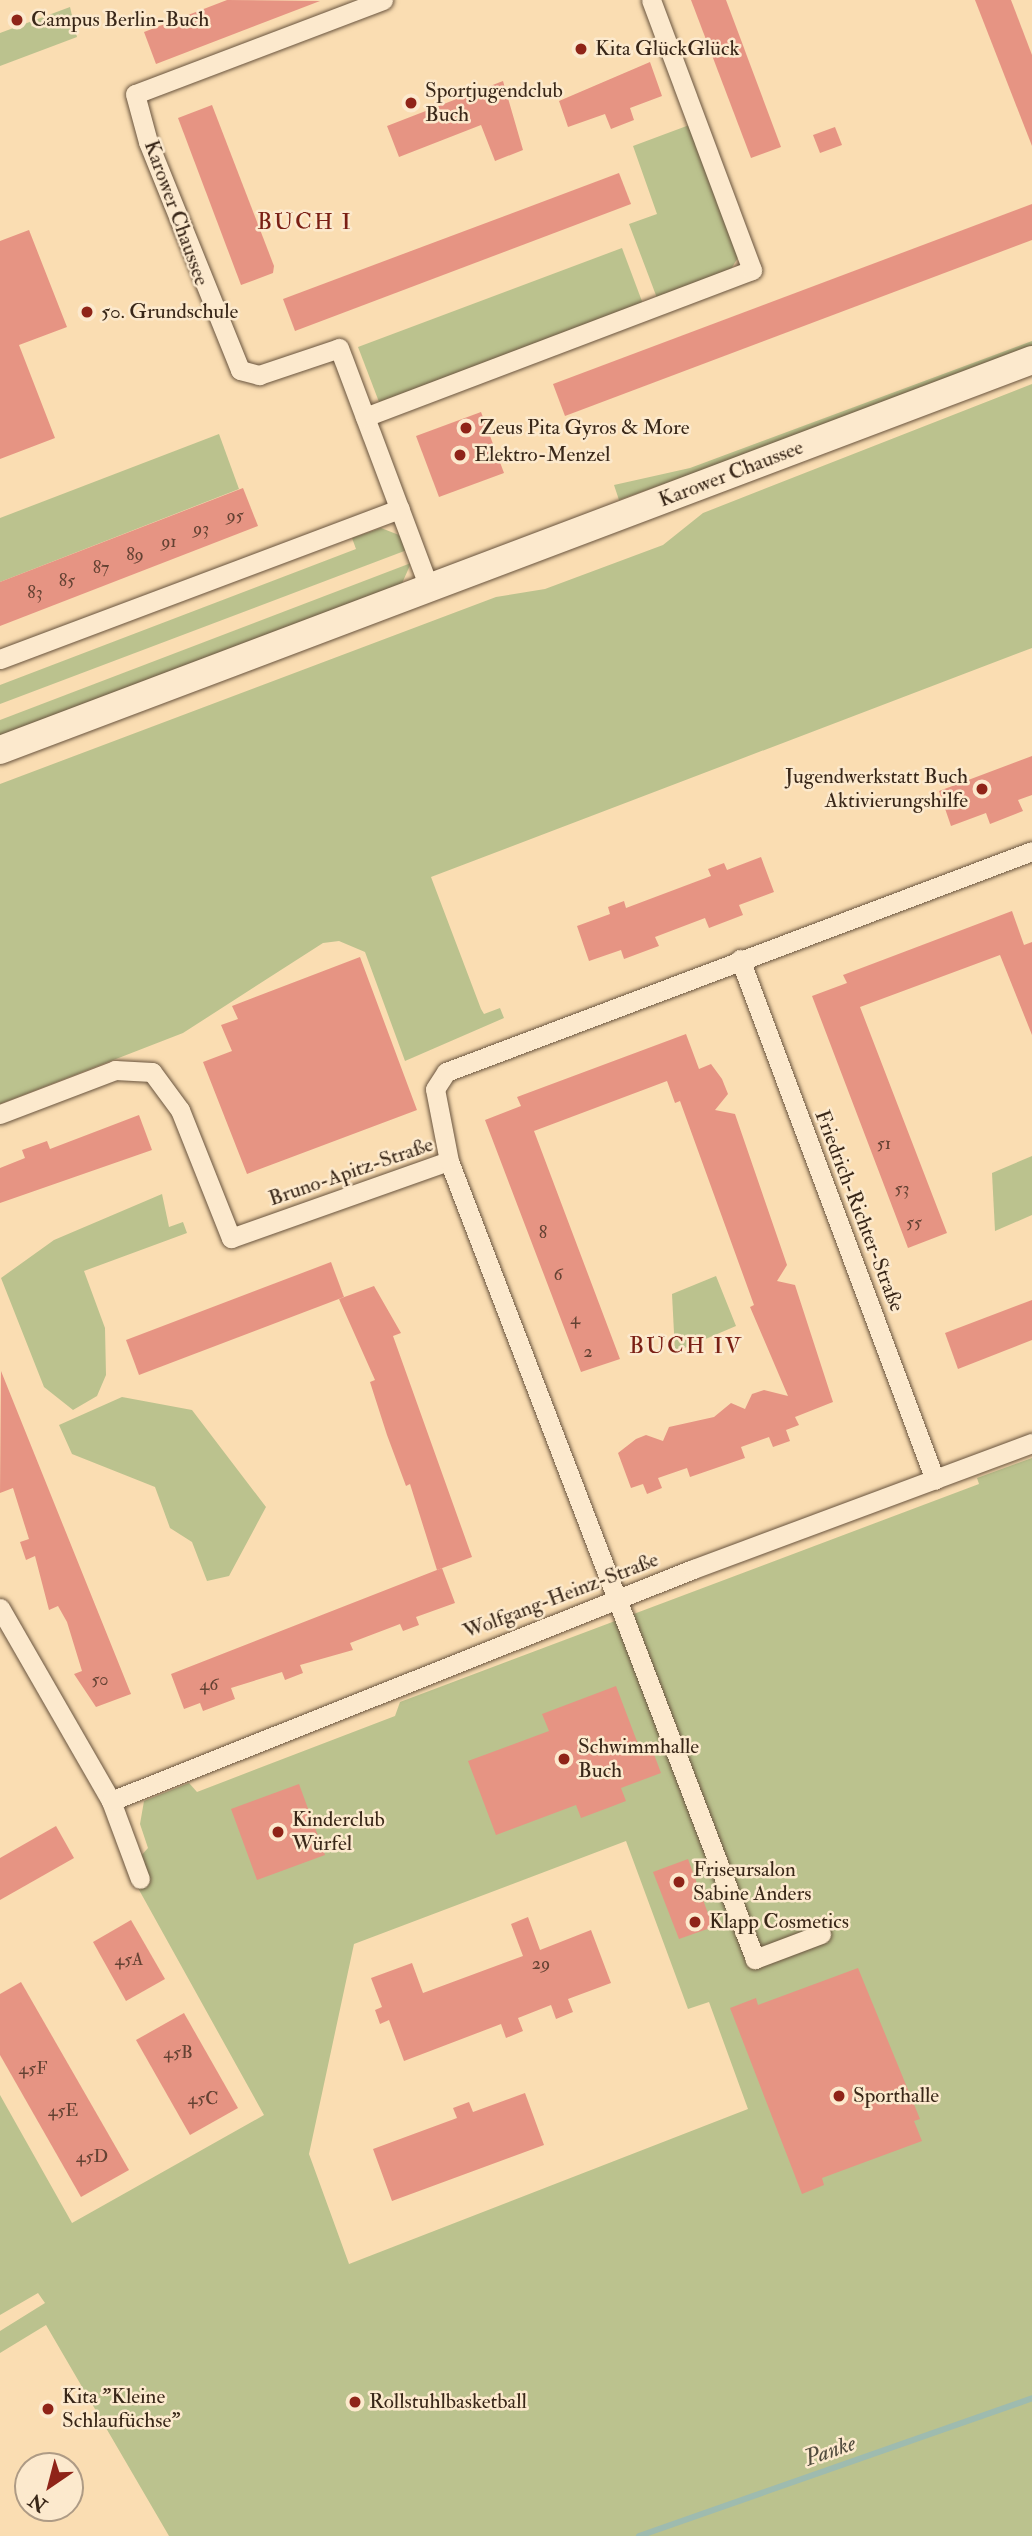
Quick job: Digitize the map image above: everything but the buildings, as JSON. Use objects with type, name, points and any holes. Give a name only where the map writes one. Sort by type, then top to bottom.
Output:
[{"type":"main road","name":"Karower Chaussee","points":[[0,750],[1032,360]]},
{"type":"street","name":"Karower Chaussee","points":[[383,0],[135,94],[148,142],[240,370],[259,375],[339,348],[429,587]]},
{"type":"street","points":[[365,417],[752,270],[652,0]]},
{"type":"street","points":[[0,659],[400,509]]},
{"type":"street","points":[[449,1161],[434,1105],[446,1072],[1032,851]]},
{"type":"street","name":"Friedrich-Richter-Straße","points":[[740,959],[935,1480]]},
{"type":"street","name":"Bruno-Apitz-Straße","points":[[0,1114],[115,1070],[152,1072],[180,1110],[231,1238],[449,1161],[619,1598],[755,1959],[821,1934]]},
{"type":"street","name":"Wolfgang-Heinz-Straße","points":[[111,1801],[619,1598],[1032,1444]]},
{"type":"street","points":[[0,1608],[111,1801],[140,1879]]},
{"type":"green space","points":[[70,7],[77,37],[0,66],[0,33]]},
{"type":"green space","points":[[692,124],[739,256],[731,269],[657,298],[629,224],[657,214],[633,146]]},
{"type":"green space","points":[[622,248],[643,304],[379,402],[358,347]]},
{"type":"green space","points":[[1032,341],[1032,352],[619,500],[614,485],[690,468]]},
{"type":"green space","points":[[1032,384],[1032,648],[431,877],[481,1009],[484,1014],[500,1008],[504,1018],[405,1061],[365,952],[339,941],[323,943],[183,1033],[0,1104],[0,784],[496,597],[545,589],[663,545],[703,513]]},
{"type":"green space","points":[[219,434],[239,489],[0,582],[0,518]]},
{"type":"green space","points":[[381,528],[399,535],[407,550],[0,704],[0,685],[356,549],[352,538]]},
{"type":"green space","points":[[411,563],[400,588],[0,739],[0,720]]},
{"type":"green space","points":[[1032,1156],[1032,1215],[995,1231],[992,1173]]},
{"type":"green space","points":[[162,1194],[169,1227],[183,1222],[187,1233],[84,1271],[105,1328],[106,1375],[97,1396],[73,1410],[44,1387],[1,1278],[54,1240]]},
{"type":"green space","points":[[716,1276],[736,1326],[675,1352],[672,1294]]},
{"type":"green space","points":[[122,1397],[192,1410],[266,1507],[229,1576],[207,1581],[192,1542],[170,1528],[155,1487],[72,1454],[59,1425]]},
{"type":"green space","points":[[1032,1458],[1032,2536],[169,2536],[46,2325],[0,2353],[0,2331],[45,2303],[38,2293],[0,2315],[0,2095],[72,2223],[264,2115],[128,1870],[148,1848],[140,1824],[144,1801],[189,1783],[197,1792],[395,1716],[400,1702],[979,1484],[977,1478]],"holes":[[[626,1841],[688,2009],[709,2002],[748,2109],[349,2264],[309,2154],[354,1944]]]},
{"type":"waterway","name":"Panke","points":[[639,2536],[1032,2398]]},
{"type":"place","name":"Campus Berlin-Buch","points":[[17,20]]},
{"type":"place","name":"Kita GlückGlück","points":[[581,49]]},
{"type":"place","name":"Sportjugendclub Buch","points":[[411,103]]},
{"type":"place","name":"50. Grundschule","points":[[87,312]]},
{"type":"place","name":"Zeus Pita Gyros & More","points":[[466,428]]},
{"type":"place","name":"Elektro-Menzel","points":[[460,455]]},
{"type":"place","name":"Jugendwerkstatt Buch Aktivierungshilfe","points":[[982,789]]},
{"type":"place","name":"Schwimmhalle Buch","points":[[564,1759]]},
{"type":"place","name":"Kinderclub Würfel","points":[[278,1832]]},
{"type":"place","name":"Friseursalon Sabine Anders","points":[[679,1882]]},
{"type":"place","name":"Klapp Cosmetics","points":[[695,1922]]},
{"type":"place","name":"Sporthalle","points":[[839,2096]]},
{"type":"place","name":"Rollstuhlbasketball","points":[[355,2402]]},
{"type":"place","name":"Kita \"Kleine Schlaufüchse\"","points":[[48,2409]]},
{"type":"district","name":"BUCH I","points":[[305,222]]},
{"type":"district","name":"BUCH IV","points":[[686,1346]]}]
